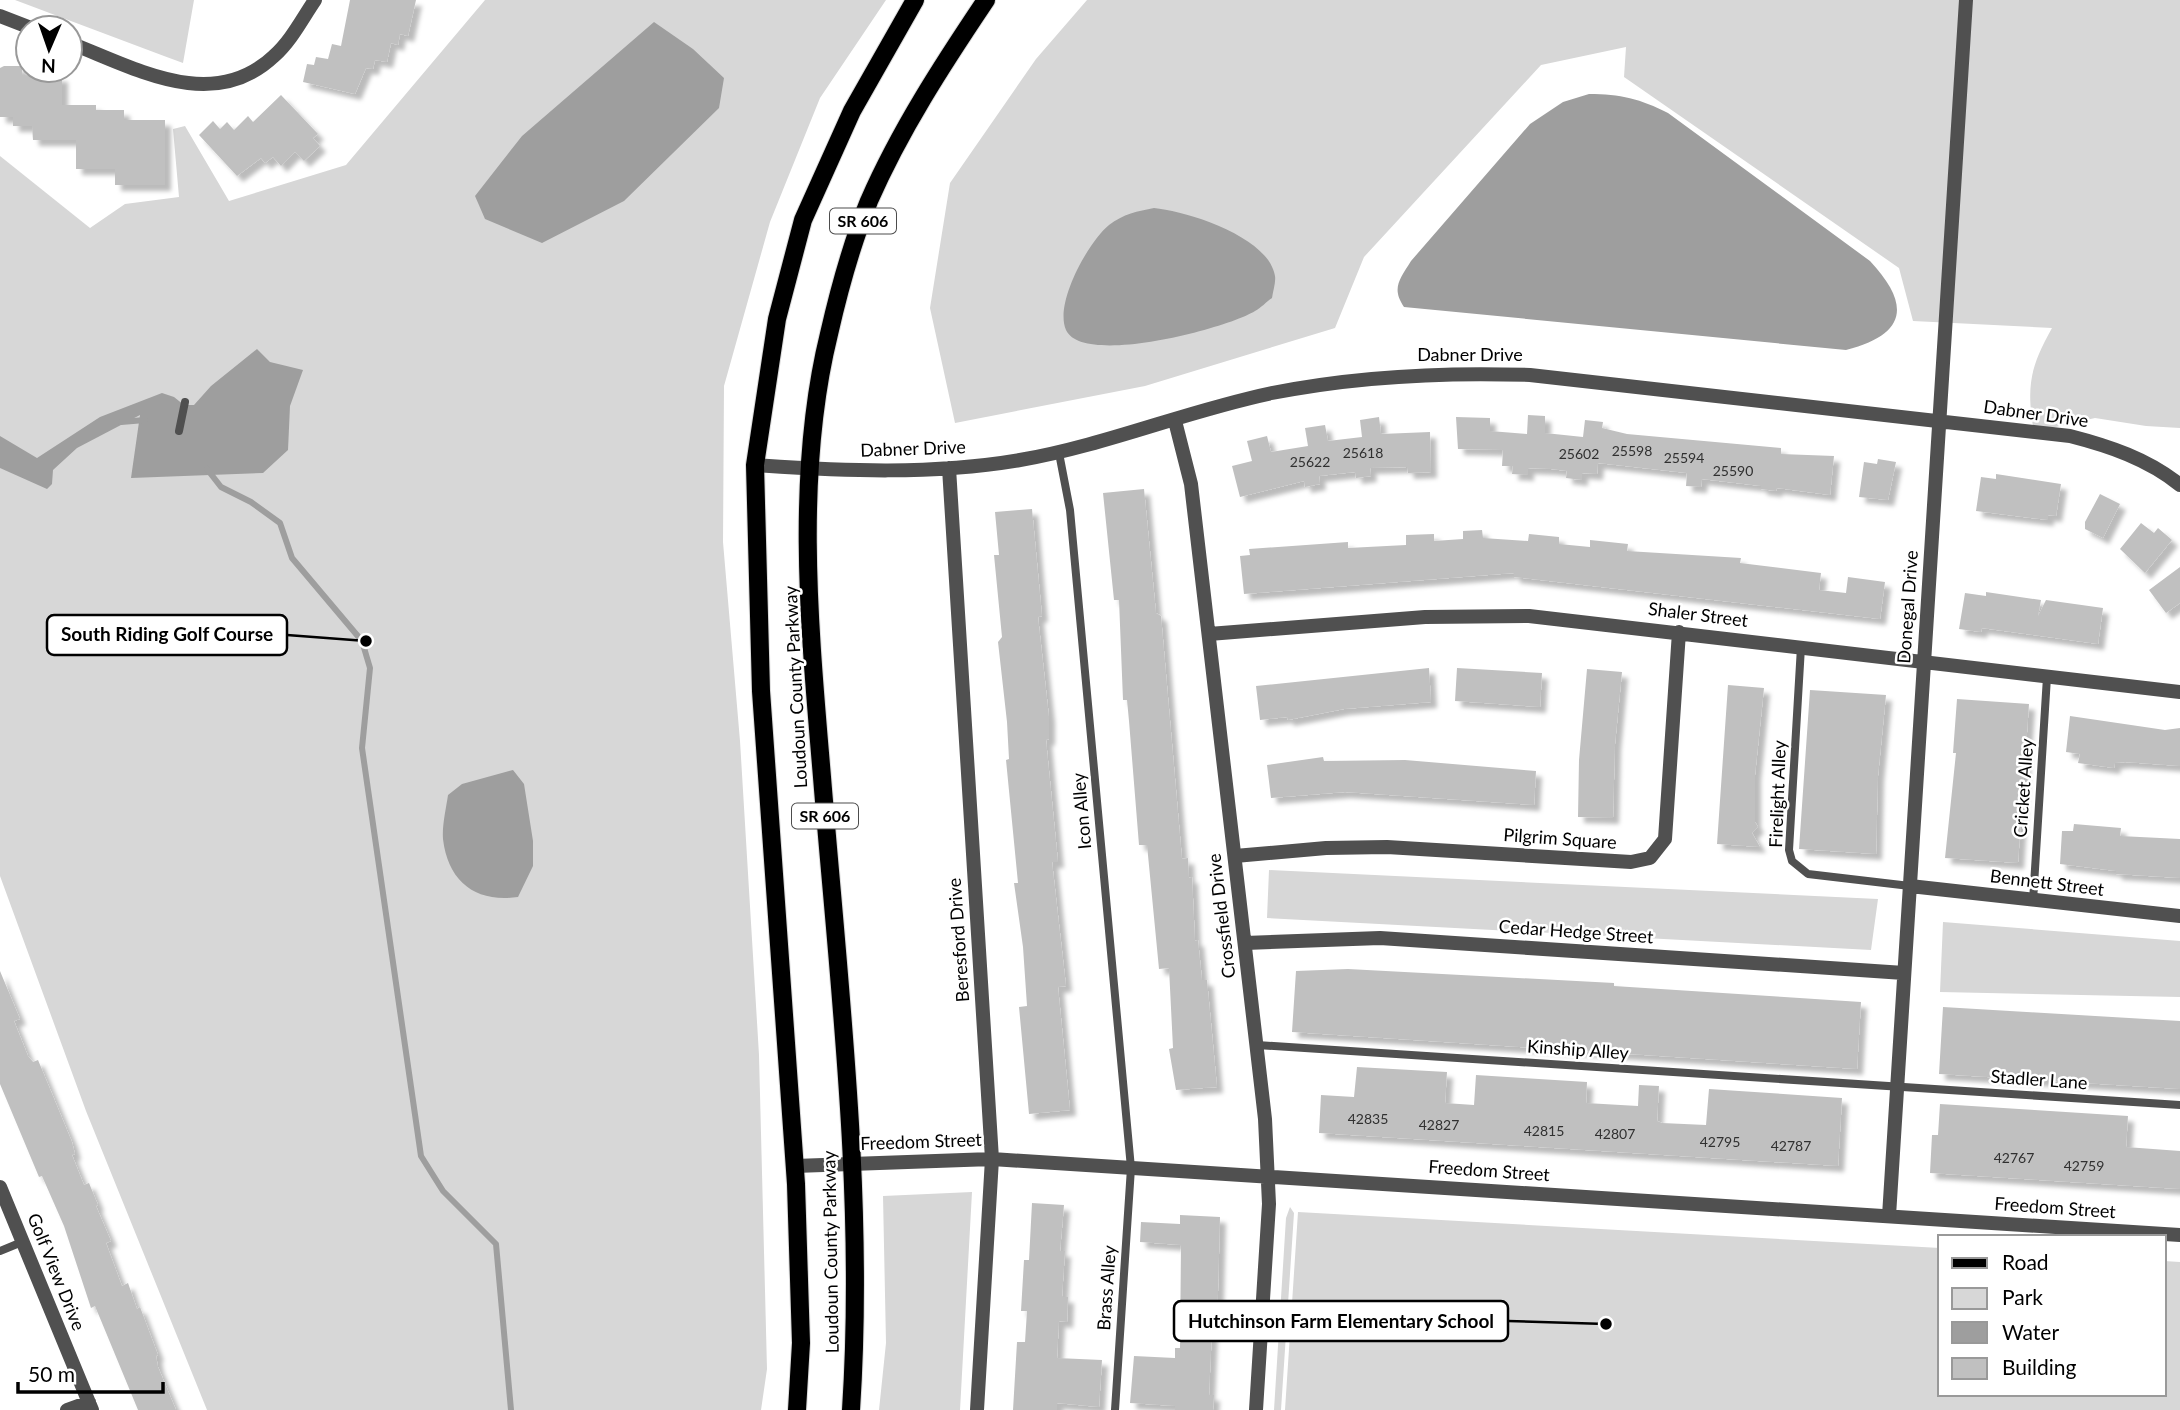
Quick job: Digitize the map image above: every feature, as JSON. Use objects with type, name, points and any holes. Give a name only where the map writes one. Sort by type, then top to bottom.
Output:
[{"type":"main road","name":"Loudoun County Parkway","points":[[797,1410],[802,1343],[795,1166],[761,691],[755,465],[777,319],[803,220],[852,111],[915,0]]},
{"type":"main road","name":"Loudoun County Parkway","points":[[851,1410],[854,1280],[851,1163],[817,719],[810,572],[811,469],[816,404],[828,337],[869,203],[906,127],[986,0]]},
{"type":"street","points":[[84,48],[172,83],[219,85],[249,74],[275,56],[315,0]]},
{"type":"street","name":"Donegal Drive","points":[[1889,1216],[1966,0]]},
{"type":"street","name":"Dabner Drive","points":[[755,465],[878,471],[948,468],[1059,453],[1270,394],[1332,383],[1457,372],[1530,375],[2070,436],[2107,445],[2138,459],[2180,485]]},
{"type":"street","name":"Crossfield Drive","points":[[1175,421],[1191,484],[1257,1045],[1269,1177],[1256,1410]]},
{"type":"street","name":"Beresford Drive","points":[[948,468],[992,1159],[976,1410]]},
{"type":"street","name":"Shaler Street","points":[[1209,634],[1473,614],[1529,616],[2180,692]]},
{"type":"street","name":"Pilgrim Square","points":[[1235,856],[1387,847],[1631,863],[1650,858],[1665,839],[1679,632]]},
{"type":"street","name":"Bennett Street","points":[[1910,886],[2180,916]]},
{"type":"street","name":"Cedar Hedge Street","points":[[1245,943],[1380,938],[1904,973]]},
{"type":"street","name":"Freedom Street","points":[[795,1166],[992,1159],[2180,1235]]},
{"type":"street","name":"Golf View Drive","points":[[0,1187],[90,1406]]},
{"type":"street","points":[[67,1410],[90,1406]]},
{"type":"lane","points":[[179,431],[185,402]]},
{"type":"lane","name":"Icon Alley","points":[[1059,453],[1071,524],[1131,1168]]},
{"type":"lane","name":"Firelight Alley","points":[[1801,647],[1789,850],[1792,861],[1808,874],[1910,886]]},
{"type":"lane","name":"Cricket Alley","points":[[2033,901],[2047,677]]},
{"type":"lane","name":"Kinship Alley","points":[[1257,1045],[1897,1087]]},
{"type":"lane","name":"Stadler Lane","points":[[1897,1087],[2180,1105]]},
{"type":"lane","name":"Brass Alley","points":[[1115,1410],[1131,1168]]},
{"type":"lane","points":[[0,1251],[22,1242]]},
{"type":"green space","points":[[15,0],[194,0],[183,63],[84,26],[84,14],[52,14]]},
{"type":"green space","points":[[485,0],[886,0],[820,98],[770,222],[724,386],[723,542],[740,741],[759,1055],[767,1369],[761,1410],[207,1410],[86,1111],[0,876],[0,156],[90,228],[125,204],[179,197],[173,129],[185,126],[229,201],[346,165]]},
{"type":"green space","points":[[1087,0],[2180,0],[2180,428],[2095,418],[2034,432],[2030,402],[2032,378],[2039,354],[2052,328],[1913,321],[1899,268],[1624,77],[1626,47],[1541,65],[1364,257],[1335,328],[1145,386],[955,423],[930,308],[950,183],[1036,59]]},
{"type":"green space","points":[[1269,870],[1878,899],[1871,950],[1267,918]]},
{"type":"green space","points":[[1943,922],[2180,941],[2180,997],[1940,992]]},
{"type":"green space","points":[[972,1192],[960,1410],[879,1410],[886,1343],[883,1196]]},
{"type":"green space","points":[[1290,1207],[1294,1213],[1281,1410],[1274,1410],[1286,1218]]},
{"type":"green space","points":[[1298,1212],[1938,1248],[1938,1396],[2166,1396],[2166,1261],[2180,1262],[2180,1410],[1285,1410]]},
{"type":"water","points":[[654,22],[693,49],[724,78],[719,108],[624,201],[542,243],[485,219],[475,196],[522,136]]},
{"type":"water","points":[[1589,94],[1630,98],[1668,113],[1870,261],[1892,291],[1897,304],[1896,316],[1891,326],[1881,336],[1846,350],[1404,307],[1398,289],[1411,261],[1530,124],[1563,102]]},
{"type":"water","points":[[1154,208],[1186,214],[1225,228],[1258,249],[1269,262],[1275,276],[1272,298],[1257,310],[1240,318],[1157,341],[1099,345],[1078,341],[1066,330],[1064,318],[1069,289],[1083,258],[1101,233],[1114,221]]},
{"type":"water","points":[[257,349],[270,362],[303,370],[290,406],[288,450],[263,473],[131,478],[140,415],[77,448],[53,470],[52,484],[47,489],[0,468],[0,436],[37,458],[100,417],[162,393],[174,397],[184,405],[194,405],[211,386]]},
{"type":"water","points":[[513,770],[524,784],[533,841],[533,866],[518,897],[489,897],[467,886],[451,867],[443,839],[448,795],[462,784]]},
{"type":"building","points":[[350,0],[416,0],[408,36],[400,34],[398,45],[391,43],[387,62],[375,60],[373,69],[366,68],[355,94],[303,82],[307,64],[314,65],[316,57],[328,59],[332,44],[341,46]]},
{"type":"building","points":[[14,66],[14,84],[62,84],[62,105],[96,105],[96,110],[124,110],[124,120],[165,120],[165,185],[115,185],[115,169],[76,169],[76,140],[33,140],[32,126],[13,126],[13,117],[0,117],[0,68]]},
{"type":"building","points":[[281,95],[318,134],[313,138],[320,146],[304,161],[295,152],[281,166],[273,157],[265,163],[261,158],[237,176],[199,135],[213,121],[220,129],[227,122],[234,130],[248,116],[253,122]]},
{"type":"building","points":[[1528,415],[1545,416],[1545,433],[1583,437],[1585,420],[1603,422],[1602,428],[1627,434],[1781,448],[1781,454],[1834,456],[1830,495],[1777,488],[1776,491],[1761,489],[1761,486],[1702,479],[1701,487],[1686,486],[1687,473],[1598,463],[1597,474],[1582,473],[1582,480],[1566,478],[1567,471],[1551,469],[1528,468],[1528,475],[1512,474],[1513,466],[1502,466],[1503,450],[1458,449],[1456,417],[1490,418],[1490,431],[1527,434]]},
{"type":"building","points":[[1379,417],[1381,434],[1430,432],[1431,472],[1408,473],[1407,467],[1370,468],[1371,476],[1356,478],[1355,472],[1319,476],[1320,484],[1305,487],[1304,481],[1240,497],[1232,466],[1252,461],[1247,441],[1267,436],[1271,452],[1308,446],[1305,428],[1325,425],[1328,441],[1362,437],[1360,420]]},
{"type":"building","points":[[1878,459],[1896,462],[1888,500],[1859,497],[1864,462],[1877,464]]},
{"type":"building","points":[[1996,474],[2061,484],[2056,516],[2048,515],[2048,520],[1976,511],[1981,477],[1996,479]]},
{"type":"building","points":[[1144,489],[1156,613],[1161,616],[1182,859],[1188,858],[1189,878],[1192,877],[1195,941],[1198,940],[1202,980],[1207,980],[1217,1087],[1176,1090],[1169,1049],[1173,1048],[1169,968],[1159,969],[1147,845],[1139,845],[1127,700],[1123,700],[1119,600],[1114,600],[1103,493]]},
{"type":"building","points":[[2100,494],[2120,504],[2103,538],[2085,529],[2085,522]]},
{"type":"building","points":[[1032,509],[1042,616],[1038,617],[1049,717],[1049,739],[1046,740],[1058,862],[1052,862],[1066,986],[1058,987],[1070,1110],[1029,1114],[1019,1007],[1027,1006],[1023,947],[1014,883],[1018,883],[1006,760],[1009,759],[1007,722],[998,642],[1002,637],[994,555],[999,555],[995,512]]},
{"type":"building","points":[[2141,523],[2154,533],[2158,528],[2172,540],[2145,573],[2120,549]]},
{"type":"building","points":[[1482,530],[1483,538],[1528,541],[1529,534],[1559,537],[1559,544],[1590,547],[1590,540],[1628,544],[1627,551],[1741,558],[1740,563],[1821,573],[1819,590],[1846,593],[1848,577],[1885,582],[1880,619],[1514,577],[1514,573],[1244,594],[1240,556],[1250,555],[1249,549],[1348,542],[1348,548],[1406,545],[1406,535],[1434,534],[1434,541],[1463,539],[1463,531]]},
{"type":"building","points":[[2180,567],[2180,603],[2166,613],[2149,590]]},
{"type":"building","points":[[1986,592],[2041,600],[2038,616],[2046,600],[2103,608],[2098,644],[1982,628],[1981,632],[1959,629],[1965,593],[1986,596]]},
{"type":"building","points":[[1429,668],[1431,702],[1344,709],[1288,720],[1287,717],[1260,720],[1256,686]]},
{"type":"building","points":[[1457,668],[1542,673],[1540,707],[1455,701]]},
{"type":"building","points":[[1587,669],[1622,672],[1615,744],[1613,818],[1578,817],[1579,760]]},
{"type":"building","points":[[1728,685],[1764,688],[1755,775],[1755,822],[1758,827],[1752,833],[1760,847],[1717,844]]},
{"type":"building","points":[[1810,690],[1886,695],[1878,776],[1876,854],[1799,849]]},
{"type":"building","points":[[1957,699],[2029,704],[2018,863],[1945,858],[1956,753],[1953,753]]},
{"type":"building","points":[[2070,716],[2165,730],[2180,728],[2180,766],[2125,762],[2115,763],[2114,768],[2078,763],[2080,754],[2066,752]]},
{"type":"building","points":[[1323,757],[1324,761],[1405,760],[1536,771],[1534,805],[1345,792],[1271,798],[1267,765]]},
{"type":"building","points":[[2074,824],[2121,828],[2120,836],[2180,839],[2180,878],[2116,874],[2116,871],[2060,864],[2062,831],[2073,831]]},
{"type":"building","points":[[1348,969],[1614,983],[1614,986],[1861,1002],[1857,1069],[1292,1032],[1296,971]]},
{"type":"building","points":[[0,971],[20,1019],[14,1021],[28,1056],[33,1062],[38,1060],[72,1142],[75,1154],[72,1155],[84,1185],[89,1183],[98,1205],[96,1206],[111,1241],[106,1243],[122,1286],[128,1283],[137,1309],[140,1307],[158,1355],[158,1367],[176,1410],[138,1410],[95,1306],[91,1308],[64,1226],[42,1176],[39,1177],[0,1084]]},
{"type":"building","points":[[1943,1007],[2180,1021],[2180,1089],[1939,1074]]},
{"type":"building","points":[[1357,1067],[1447,1072],[1445,1103],[1474,1105],[1476,1075],[1587,1082],[1586,1103],[1638,1106],[1639,1085],[1659,1086],[1657,1121],[1662,1123],[1706,1125],[1709,1089],[1842,1098],[1838,1166],[1319,1133],[1321,1095],[1354,1097]]},
{"type":"building","points":[[1940,1104],[2128,1116],[2126,1147],[2180,1151],[2180,1189],[1930,1173],[1932,1135],[1938,1135]]},
{"type":"building","points":[[1032,1203],[1064,1205],[1060,1251],[1065,1251],[1062,1297],[1068,1297],[1067,1322],[1059,1321],[1057,1358],[1102,1360],[1099,1407],[1057,1403],[1057,1410],[1013,1410],[1017,1342],[1025,1342],[1027,1311],[1021,1311],[1024,1260],[1029,1260]]},
{"type":"building","points":[[1180,1215],[1220,1217],[1217,1329],[1212,1329],[1209,1395],[1214,1395],[1213,1410],[1175,1410],[1175,1406],[1130,1403],[1134,1356],[1175,1358],[1175,1348],[1180,1348],[1181,1245],[1140,1242],[1141,1222],[1180,1224]]},
{"type":"waterway","points":[[121,422],[145,420]]},
{"type":"waterway","points":[[207,469],[221,487],[251,502],[280,523],[292,558],[362,641],[370,668],[362,748],[421,1156],[443,1191],[496,1244],[511,1410]]},
{"type":"place","name":"South Riding Golf Course","points":[[366,641]]},
{"type":"place","name":"Hutchinson Farm Elementary School","points":[[1606,1324]]}]
